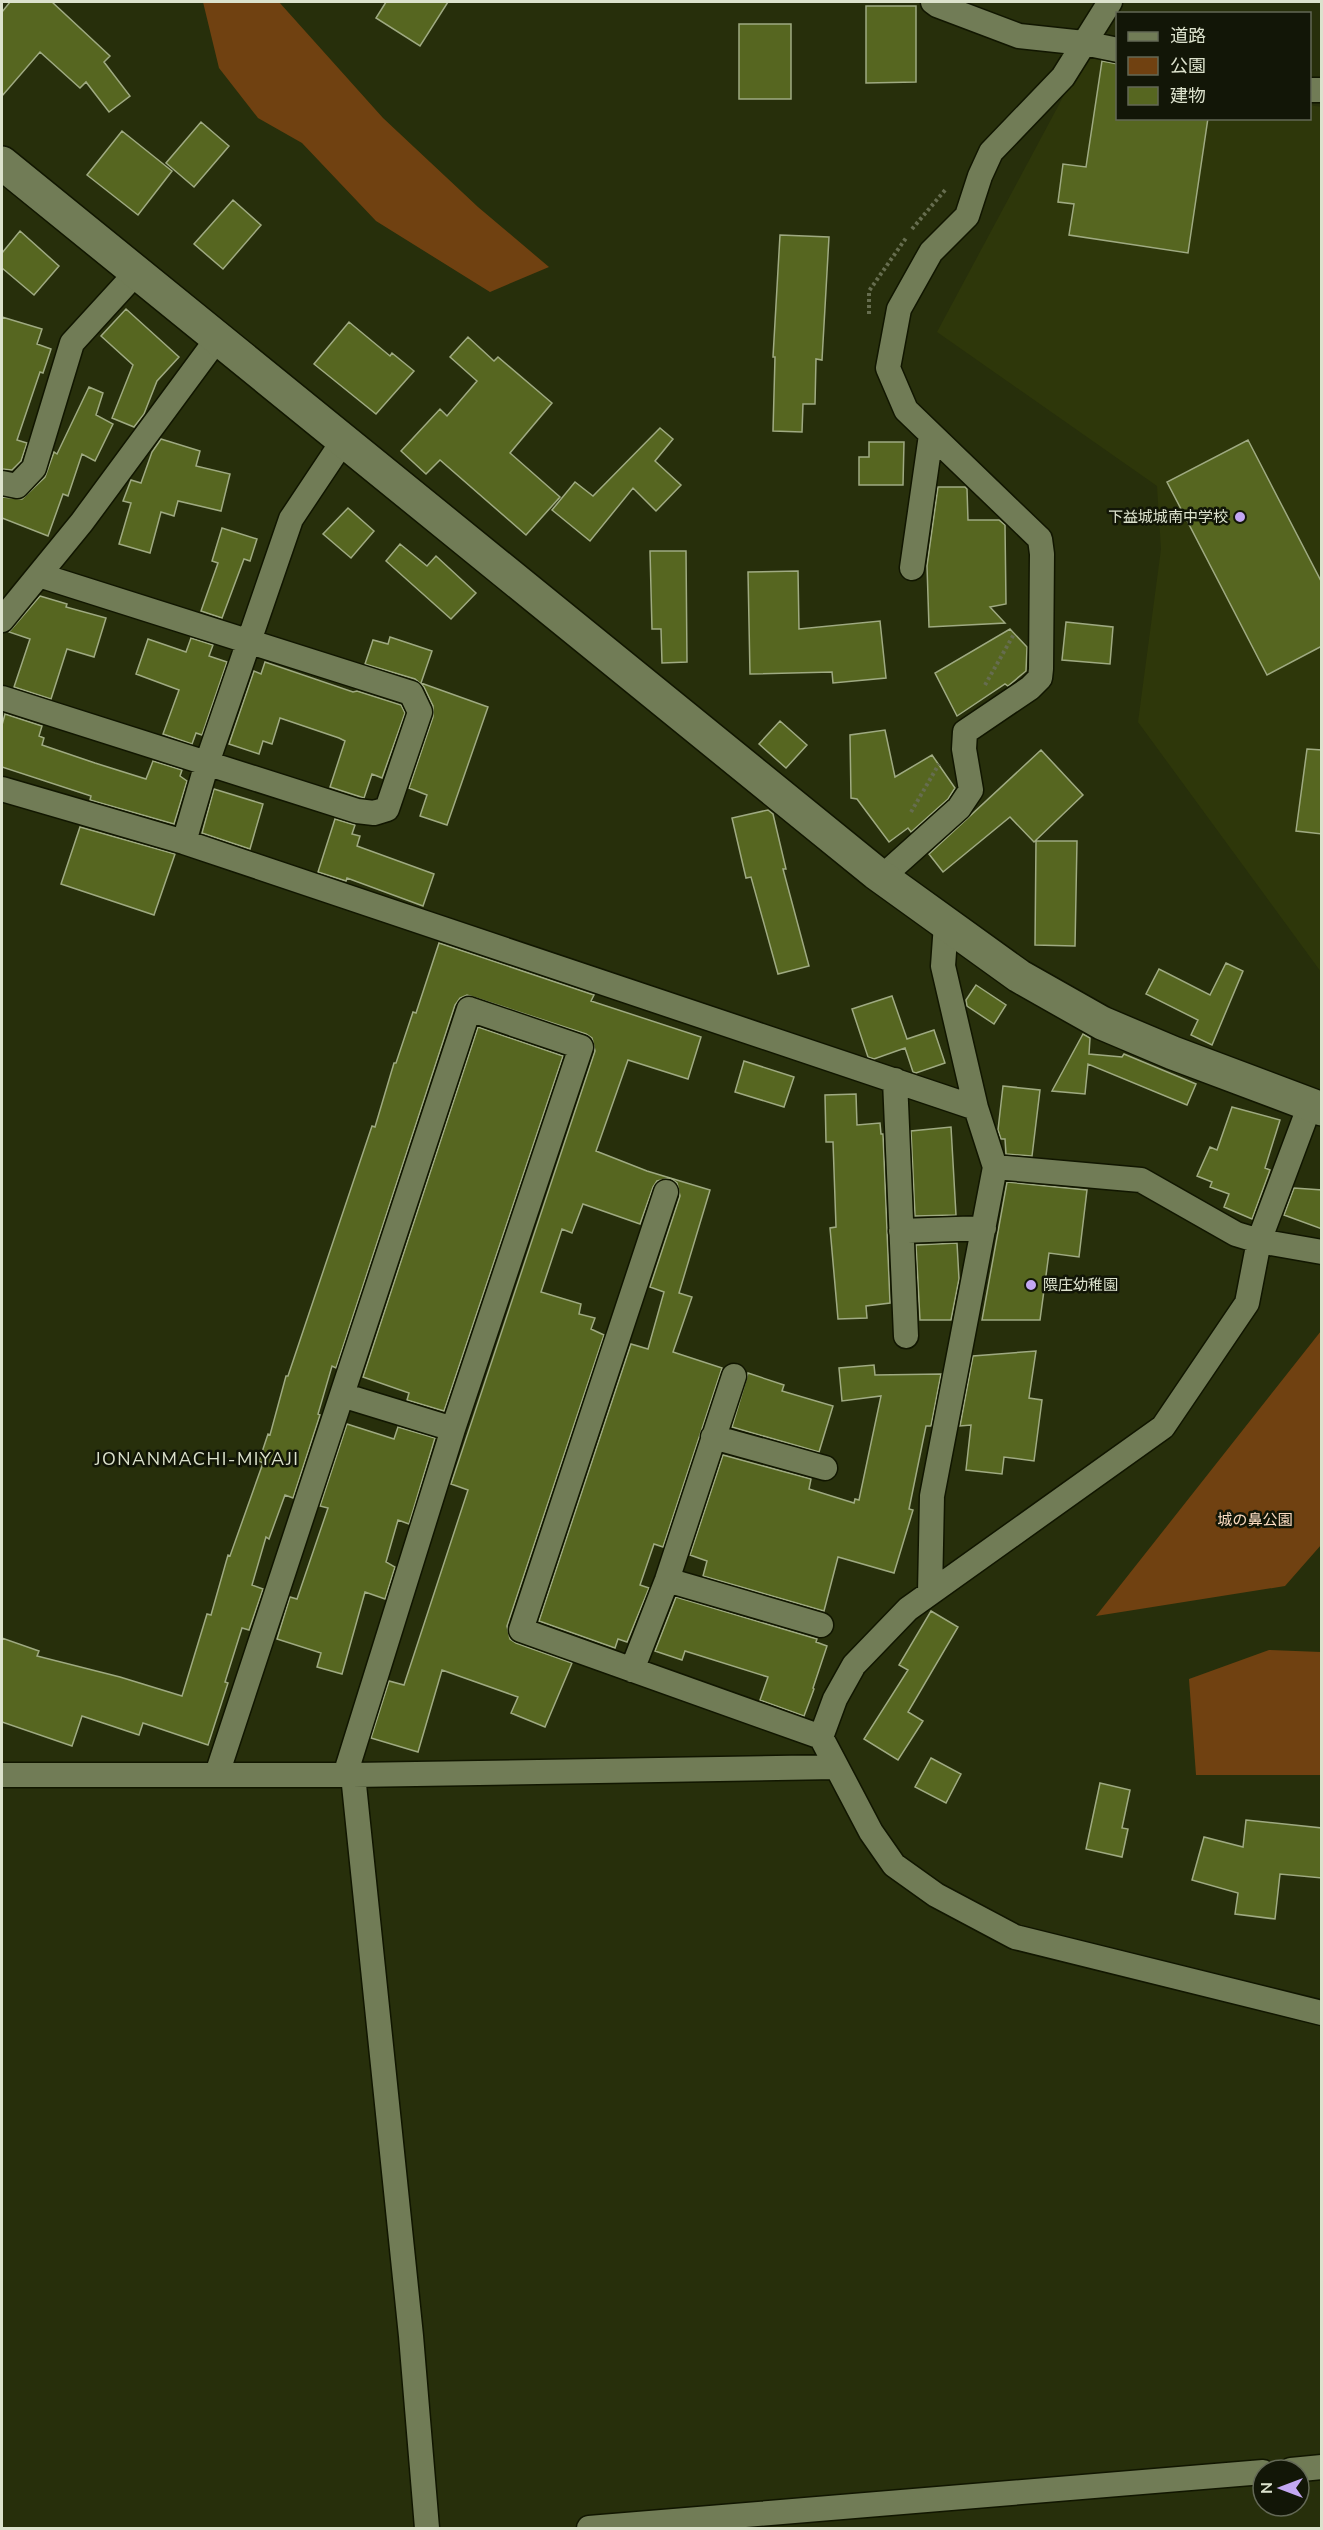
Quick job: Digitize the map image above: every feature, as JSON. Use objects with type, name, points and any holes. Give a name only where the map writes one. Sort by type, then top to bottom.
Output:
[{"type":"street","points":[[933,2],[1019,36],[1084,43],[1116,50]]},
{"type":"street","points":[[882,877],[959,808],[971,790],[964,749],[965,732],[1030,688],[1040,678],[1041,669],[1042,554],[1040,539],[906,410],[888,368],[899,309],[931,252],[967,216],[980,176],[991,152],[1063,77],[1110,2]]},
{"type":"street","points":[[2,163],[882,877],[946,924],[1019,976],[1102,1023],[1173,1053],[1316,1107],[1259,1241],[1247,1303],[1163,1428],[908,1609],[854,1665],[835,1699],[821,1737]]},
{"type":"street","points":[[2,483],[17,486],[34,468],[72,343],[136,273]]},
{"type":"street","points":[[2,620],[82,522],[217,339]]},
{"type":"street","points":[[912,568],[931,435]]},
{"type":"street","points":[[184,843],[207,763],[291,519],[343,441]]},
{"type":"street","points":[[2,698],[357,811],[374,813],[387,809],[420,712],[411,693],[39,575]]},
{"type":"street","points":[[2,789],[184,843],[976,1108]]},
{"type":"street","points":[[930,1593],[932,1497],[995,1167],[976,1108],[944,966],[946,924]]},
{"type":"street","points":[[217,1774],[469,1010],[581,1047],[453,1429],[349,1775],[411,2336],[427,2529]]},
{"type":"street","points":[[895,1080],[906,1336]]},
{"type":"street","points":[[995,1167],[1141,1180],[1236,1234],[1259,1241],[1322,1252]]},
{"type":"street","points":[[666,1192],[521,1630],[821,1737],[871,1832],[894,1865],[936,1894],[1015,1936],[1322,2013]]},
{"type":"street","points":[[901,1231],[984,1228]]},
{"type":"street","points":[[632,1670],[667,1580],[734,1376]]},
{"type":"street","points":[[342,1395],[453,1429]]},
{"type":"street","points":[[713,1437],[825,1468]]},
{"type":"street","points":[[667,1580],[821,1625]]},
{"type":"street","points":[[2,1775],[349,1775],[836,1767]]},
{"type":"street","points":[[589,2529],[1251,2473]]},
{"type":"shaded area","name":"下益城城南中学校","points":[[1085,56],[1116,63],[1116,120],[1311,120],[1311,105],[1321,107],[1321,972],[1138,722],[1161,549],[1157,486],[937,332]]},
{"type":"green space","points":[[203,2],[279,2],[383,118],[478,207],[549,267],[490,292],[376,221],[302,143],[258,118],[219,68]]},
{"type":"green space","name":"城の鼻公園","points":[[1321,1331],[1321,1545],[1285,1586],[1096,1616]]},
{"type":"green space","points":[[1269,1650],[1321,1652],[1321,1775],[1196,1775],[1189,1679]]},
{"type":"building","points":[[10,2],[52,2],[110,56],[104,62],[130,96],[109,112],[86,82],[80,88],[40,52],[2,96],[2,12]]},
{"type":"building","points":[[386,2],[448,2],[420,46],[376,18]]},
{"type":"building","points":[[866,6],[916,6],[916,82],[866,83]]},
{"type":"building","points":[[739,24],[791,24],[791,99],[739,99]]},
{"type":"building","points":[[1102,61],[1116,64],[1116,120],[1208,120],[1188,253],[1069,235],[1074,204],[1058,202],[1063,164],[1086,167]]},
{"type":"building","points":[[201,122],[229,146],[194,187],[166,163]]},
{"type":"building","points":[[122,131],[172,171],[138,215],[87,175]]},
{"type":"building","points":[[233,200],[261,225],[223,269],[194,244]]},
{"type":"building","points":[[20,231],[59,266],[34,295],[2,268],[2,253]]},
{"type":"building","points":[[780,235],[829,237],[822,360],[816,359],[815,404],[803,404],[802,432],[773,431],[775,357],[773,357]]},
{"type":"building","points":[[126,309],[179,357],[157,381],[144,414],[134,427],[112,418],[133,365],[101,336]]},
{"type":"building","points":[[2,317],[42,329],[37,344],[51,349],[43,373],[40,372],[17,440],[27,443],[21,461],[12,470],[2,469]]},
{"type":"building","points":[[349,322],[390,356],[392,353],[414,371],[376,414],[314,364]]},
{"type":"building","points":[[468,337],[494,361],[498,357],[552,403],[510,453],[560,497],[526,535],[440,460],[426,474],[401,451],[440,409],[447,416],[477,381],[450,357]]},
{"type":"building","points":[[89,387],[103,393],[96,415],[113,424],[95,461],[82,454],[68,496],[63,494],[48,536],[2,518],[2,497],[22,499],[45,477],[54,452],[57,454]]},
{"type":"building","points":[[660,428],[673,439],[655,461],[681,485],[656,511],[633,488],[590,541],[552,510],[575,482],[593,496]]},
{"type":"building","points":[[161,439],[200,451],[196,466],[230,474],[221,511],[178,501],[174,516],[161,512],[150,553],[119,544],[131,503],[123,501],[131,480],[141,483],[152,452]]},
{"type":"building","points":[[1248,440],[1322,583],[1322,646],[1267,675],[1167,482]]},
{"type":"building","points":[[869,442],[904,442],[903,485],[859,485],[859,457],[869,457]]},
{"type":"building","points":[[938,487],[965,487],[967,489],[968,520],[999,520],[1005,525],[1006,604],[990,607],[1005,623],[929,627],[927,566]]},
{"type":"building","points":[[348,508],[374,531],[351,558],[323,534]]},
{"type":"building","points":[[222,528],[257,539],[250,561],[244,559],[222,618],[201,611],[218,563],[212,561]]},
{"type":"building","points":[[400,544],[427,566],[436,556],[476,593],[451,619],[386,561]]},
{"type":"building","points":[[650,551],[686,551],[687,662],[662,663],[661,629],[652,629]]},
{"type":"building","points":[[798,571],[799,629],[880,621],[886,678],[833,683],[832,672],[750,674],[748,572]]},
{"type":"building","points":[[40,596],[67,604],[66,607],[106,618],[94,657],[67,649],[51,699],[14,687],[30,639],[9,632]]},
{"type":"building","points":[[1066,622],[1113,627],[1110,664],[1062,660]]},
{"type":"building","points":[[1010,629],[1027,647],[1026,671],[1008,686],[1005,684],[957,716],[935,673]]},
{"type":"building","points":[[390,637],[432,651],[421,683],[488,707],[447,825],[420,816],[427,795],[409,788],[433,717],[433,706],[424,687],[415,679],[365,664],[373,640],[388,644]]},
{"type":"building","points":[[191,638],[213,645],[209,656],[227,662],[202,735],[196,733],[192,744],[163,734],[179,690],[136,674],[148,639],[186,652]]},
{"type":"building","points":[[265,662],[353,692],[357,691],[401,705],[405,713],[382,778],[372,774],[364,798],[330,787],[345,741],[339,738],[280,718],[272,744],[263,741],[259,754],[229,744],[254,671],[261,674]]},
{"type":"building","points":[[5,714],[42,726],[39,736],[44,738],[42,745],[95,763],[146,779],[153,761],[182,770],[180,776],[187,781],[174,824],[90,800],[91,796],[2,767],[2,725]]},
{"type":"building","points":[[780,721],[807,745],[786,768],[759,744]]},
{"type":"building","points":[[885,730],[895,777],[932,755],[955,788],[948,799],[911,832],[908,828],[889,842],[857,799],[851,798],[850,735]]},
{"type":"building","points":[[1307,749],[1322,750],[1322,834],[1296,831]]},
{"type":"building","points":[[1041,750],[1083,795],[1034,842],[1010,817],[943,872],[929,854]]},
{"type":"building","points":[[214,789],[263,804],[250,849],[202,833]]},
{"type":"building","points":[[768,810],[773,814],[786,869],[783,869],[809,966],[778,974],[751,877],[746,878],[732,818]]},
{"type":"building","points":[[335,819],[355,825],[352,834],[360,836],[357,846],[434,874],[423,906],[347,878],[346,881],[318,872]]},
{"type":"building","points":[[80,827],[175,854],[154,915],[61,884]]},
{"type":"building","points":[[1036,841],[1077,841],[1075,946],[1035,945]]},
{"type":"building","points":[[439,943],[594,995],[591,1001],[701,1037],[688,1079],[628,1060],[596,1151],[647,1171],[710,1190],[679,1293],[692,1297],[673,1352],[722,1368],[663,1547],[654,1544],[640,1585],[649,1588],[627,1642],[618,1639],[615,1648],[539,1621],[631,1344],[648,1349],[664,1292],[650,1287],[680,1196],[677,1183],[670,1178],[657,1181],[653,1187],[640,1224],[583,1204],[572,1233],[562,1229],[541,1292],[581,1304],[579,1314],[595,1318],[591,1329],[604,1335],[507,1626],[510,1639],[516,1643],[572,1663],[545,1727],[511,1713],[518,1697],[442,1670],[418,1752],[371,1738],[389,1681],[404,1685],[468,1490],[451,1484],[595,1051],[592,1038],[586,1034],[467,995],[460,998],[455,1005],[336,1368],[332,1366],[318,1414],[320,1415],[293,1498],[285,1495],[269,1539],[266,1537],[252,1585],[263,1589],[249,1630],[242,1628],[225,1682],[228,1683],[208,1745],[143,1723],[139,1735],[82,1716],[72,1746],[2,1722],[2,1638],[39,1651],[37,1656],[120,1677],[182,1696],[207,1614],[211,1615],[228,1555],[230,1556],[263,1463],[259,1461],[268,1434],[270,1435],[286,1376],[288,1376],[372,1126],[375,1127],[394,1063],[396,1063],[413,1012],[416,1013]]},
{"type":"building","points":[[1226,963],[1243,971],[1212,1045],[1191,1035],[1198,1020],[1146,994],[1159,969],[1210,995]]},
{"type":"building","points":[[976,985],[1006,1005],[994,1024],[967,1006],[966,1000]]},
{"type":"building","points":[[892,996],[907,1039],[934,1030],[945,1063],[916,1073],[913,1072],[905,1048],[874,1059],[868,1057],[852,1009]]},
{"type":"building","points":[[478,1027],[563,1056],[444,1411],[407,1400],[409,1393],[363,1377]]},
{"type":"building","points":[[1083,1034],[1090,1038],[1089,1054],[1122,1057],[1124,1054],[1196,1084],[1187,1105],[1088,1064],[1085,1094],[1052,1091]]},
{"type":"building","points":[[744,1061],[794,1077],[784,1107],[735,1092]]},
{"type":"building","points":[[1003,1086],[1040,1090],[1032,1156],[1006,1154],[1005,1139],[1001,1139],[998,1130]]},
{"type":"building","points":[[856,1094],[857,1125],[880,1123],[881,1134],[883,1134],[890,1303],[866,1306],[867,1318],[838,1319],[830,1228],[836,1227],[833,1142],[826,1142],[825,1095]]},
{"type":"building","points":[[1232,1107],[1280,1120],[1265,1168],[1270,1170],[1252,1219],[1224,1207],[1229,1194],[1210,1187],[1212,1182],[1197,1176],[1210,1147],[1217,1150]]},
{"type":"building","points":[[951,1127],[956,1215],[915,1216],[911,1131]]},
{"type":"building","points":[[1007,1182],[1087,1190],[1079,1257],[1049,1253],[1040,1320],[982,1320]]},
{"type":"building","points":[[1294,1188],[1322,1190],[1322,1229],[1284,1215]]},
{"type":"building","points":[[957,1243],[959,1279],[951,1320],[920,1320],[916,1245]]},
{"type":"building","points":[[1036,1351],[1029,1398],[1042,1400],[1034,1461],[1004,1457],[1002,1474],[966,1470],[971,1425],[960,1426],[973,1356]]},
{"type":"building","points":[[874,1365],[875,1375],[941,1374],[931,1426],[926,1426],[909,1509],[913,1510],[894,1573],[838,1557],[824,1611],[703,1576],[707,1561],[690,1555],[723,1455],[811,1479],[809,1489],[854,1503],[855,1499],[859,1500],[881,1396],[842,1401],[839,1368]]},
{"type":"building","points":[[748,1373],[784,1385],[782,1391],[833,1406],[819,1452],[732,1427]]},
{"type":"building","points":[[347,1424],[394,1439],[398,1427],[435,1438],[409,1524],[398,1520],[386,1562],[395,1567],[385,1599],[365,1592],[342,1674],[317,1667],[321,1653],[277,1639],[290,1597],[297,1599],[328,1508],[320,1506]]},
{"type":"building","points":[[676,1597],[817,1639],[816,1642],[827,1646],[804,1716],[760,1700],[768,1677],[685,1651],[682,1660],[655,1651]]},
{"type":"building","points":[[931,1611],[958,1627],[908,1712],[923,1721],[898,1760],[864,1739],[908,1670],[899,1665]]},
{"type":"building","points":[[931,1758],[961,1774],[946,1803],[915,1787]]},
{"type":"building","points":[[1100,1783],[1130,1790],[1122,1828],[1128,1829],[1122,1857],[1086,1849]]},
{"type":"building","points":[[1246,1820],[1322,1828],[1322,1878],[1280,1874],[1275,1919],[1235,1914],[1238,1893],[1192,1880],[1204,1837],[1243,1847]]},
{"type":"place","name":"下益城城南中学校","points":[[1240,517]]},
{"type":"place","name":"隈庄幼稚園","points":[[1031,1285]]},
{"type":"district","name":"JONANMACHI-MIYAJI","points":[[197,1459]]}]
